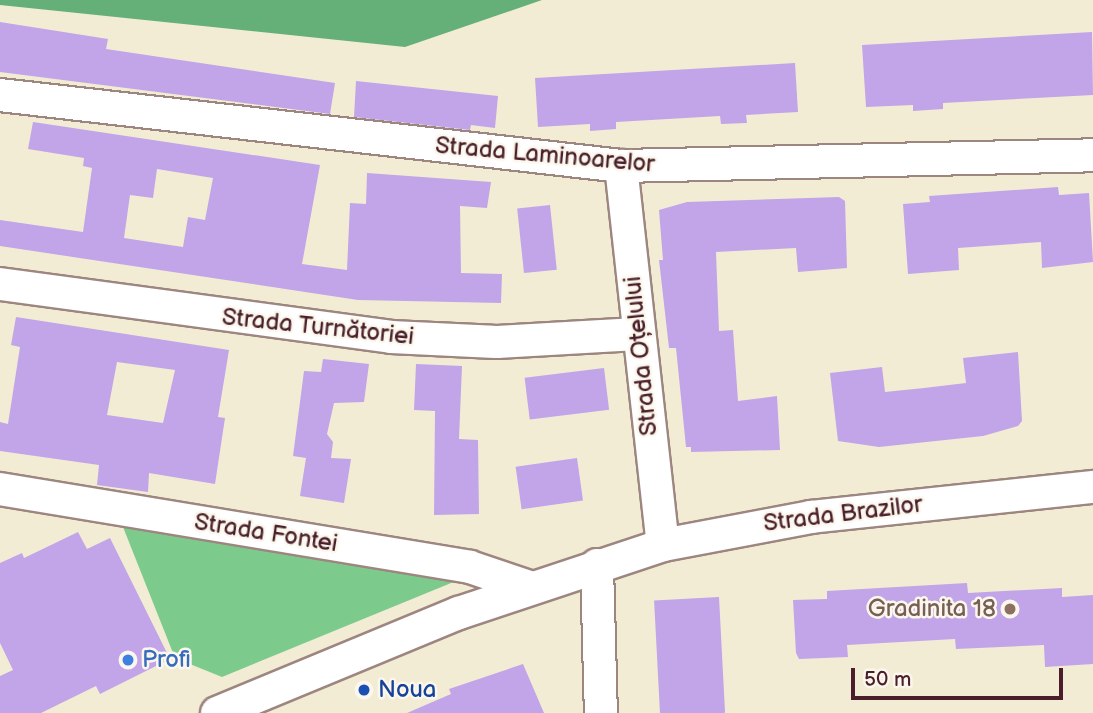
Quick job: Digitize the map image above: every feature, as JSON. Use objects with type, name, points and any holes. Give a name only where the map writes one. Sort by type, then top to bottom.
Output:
[{"type":"street","name":"Strada Laminoarelor","points":[[0,95],[621,166],[1093,155]]},
{"type":"street","name":"Strada Oțelului","points":[[621,166],[663,545]]},
{"type":"street","name":"Strada Turnătoriei","points":[[0,284],[391,337],[497,342],[638,334]]},
{"type":"street","name":"Strada Brazilor","points":[[217,713],[529,587],[663,545],[811,517],[1093,487]]},
{"type":"street","name":"Strada Fontei","points":[[0,489],[470,567],[529,587]]},
{"type":"street","points":[[597,565],[601,713]]},
{"type":"green space","points":[[0,0],[542,0],[405,47],[0,5]]},
{"type":"green space","points":[[123,527],[456,581],[222,677],[175,658]]},
{"type":"building","points":[[0,22],[108,39],[106,49],[335,83],[330,114],[0,72]]},
{"type":"building","points":[[1092,32],[1093,95],[943,103],[943,109],[913,111],[913,105],[866,107],[862,45]]},
{"type":"building","points":[[795,63],[798,112],[746,115],[747,123],[721,124],[720,116],[616,122],[616,129],[590,131],[590,124],[538,127],[535,78]]},
{"type":"building","points":[[356,81],[498,96],[495,128],[471,125],[470,130],[354,117]]},
{"type":"building","points":[[33,122],[320,165],[302,264],[347,270],[350,203],[366,204],[367,173],[491,182],[487,208],[460,206],[461,273],[502,274],[501,303],[358,300],[0,246],[0,220],[83,232],[92,168],[83,166],[84,158],[28,149]],"holes":[[[157,169],[213,178],[205,220],[188,217],[183,247],[124,238],[130,195],[153,198]]]},
{"type":"building","points":[[1058,187],[1059,195],[1089,193],[1093,262],[1042,268],[1041,242],[958,248],[959,270],[908,274],[903,204],[930,202],[929,196]]},
{"type":"building","points":[[839,197],[845,201],[847,268],[798,272],[796,248],[716,252],[719,331],[733,330],[738,401],[777,396],[780,450],[691,452],[691,447],[686,447],[676,348],[669,348],[659,260],[663,260],[659,210],[687,202]]},
{"type":"building","points":[[550,205],[557,270],[524,273],[517,208]]},
{"type":"building","points":[[16,317],[229,350],[218,417],[225,418],[215,484],[149,473],[148,492],[97,485],[99,465],[0,451],[0,422],[8,424],[20,347],[11,345]],"holes":[[[117,362],[175,370],[163,423],[107,415]]]},
{"type":"building","points":[[1018,352],[1022,421],[1018,426],[983,436],[879,447],[838,441],[830,373],[882,367],[885,392],[924,388],[966,383],[963,358]]},
{"type":"building","points":[[323,359],[369,364],[364,402],[334,403],[327,434],[333,442],[331,458],[351,459],[344,503],[300,496],[306,458],[293,456],[304,371],[321,372]]},
{"type":"building","points":[[416,364],[462,366],[459,439],[478,440],[479,514],[434,515],[435,411],[414,410]]},
{"type":"building","points":[[604,368],[609,410],[530,419],[525,378]]},
{"type":"building","points":[[577,458],[583,501],[522,509],[516,467]]},
{"type":"building","points":[[78,532],[87,549],[110,538],[170,659],[100,694],[96,686],[41,713],[0,713],[0,676],[13,670],[0,643],[0,563],[22,553],[24,558]]},
{"type":"building","points":[[967,583],[968,593],[1062,588],[1062,597],[1093,595],[1093,664],[1045,667],[1044,645],[956,649],[955,639],[847,645],[848,657],[799,659],[796,653],[793,600],[827,599],[827,591]]},
{"type":"building","points":[[719,597],[725,713],[660,713],[654,600]]},
{"type":"building","points":[[523,664],[544,713],[407,713],[451,694],[449,689]]},
{"type":"place","name":"Gradinita 18","points":[[1010,609]]},
{"type":"place","name":"Profi","points":[[128,660]]},
{"type":"place","name":"Noua","points":[[364,690]]}]
